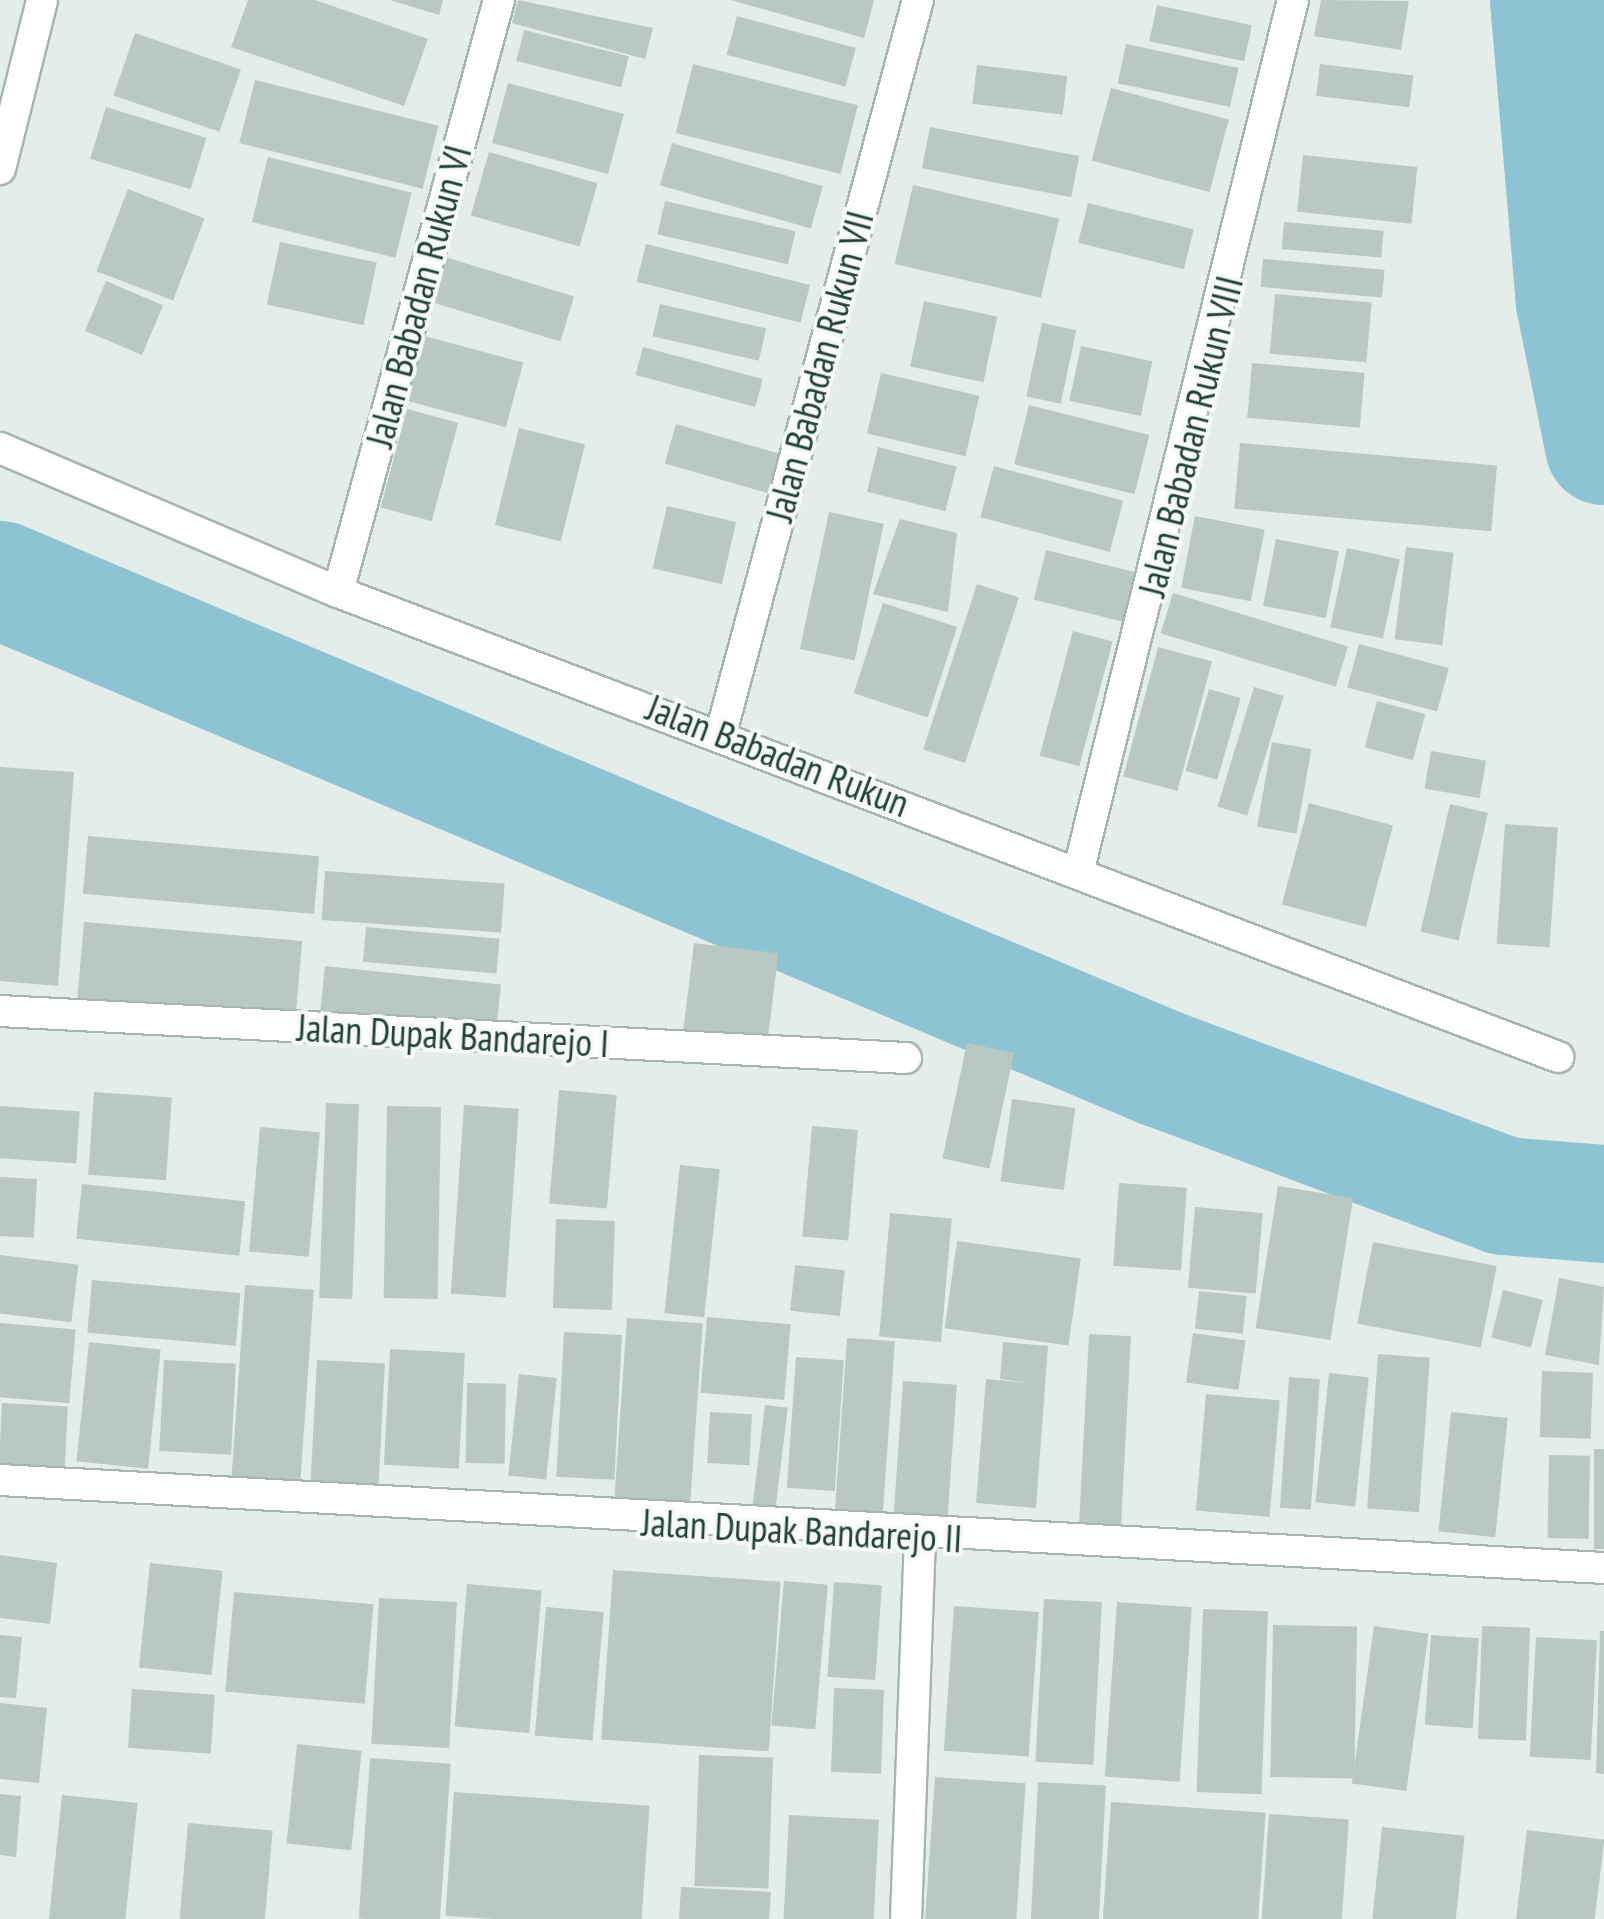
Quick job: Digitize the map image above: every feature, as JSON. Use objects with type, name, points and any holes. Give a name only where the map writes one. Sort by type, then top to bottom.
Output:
[{"type":"street","points":[[0,169],[42,0]]},
{"type":"street","name":"Jalan Babadan Rukun VI","points":[[338,592],[500,0]]},
{"type":"street","name":"Jalan Babadan Rukun VII","points":[[721,733],[918,0]]},
{"type":"street","name":"Jalan Babadan Rukun VIII","points":[[1078,869],[1293,0]]},
{"type":"street","name":"Jalan Babadan Rukun","points":[[0,448],[338,592],[1078,869],[1558,1057]]},
{"type":"street","name":"Jalan Dupak Bandarejo I","points":[[0,1011],[906,1058]]},
{"type":"street","name":"Jalan Dupak Bandarejo II","points":[[0,1480],[920,1538],[1604,1568]]},
{"type":"street","points":[[906,1919],[920,1538]]},
{"type":"building","points":[[248,0],[315,0],[428,39],[404,106],[231,47]]},
{"type":"building","points":[[390,0],[443,0],[439,15]]},
{"type":"building","points":[[518,0],[653,28],[645,59],[512,23]]},
{"type":"building","points":[[731,0],[874,0],[864,38]]},
{"type":"building","points":[[1321,0],[1409,1],[1401,50],[1314,36]]},
{"type":"building","points":[[1157,5],[1252,25],[1244,61],[1149,41]]},
{"type":"building","points":[[737,16],[856,48],[845,86],[727,55]]},
{"type":"building","points":[[524,30],[629,56],[621,87],[516,61]]},
{"type":"building","points":[[135,33],[241,69],[219,132],[114,95]]},
{"type":"building","points":[[1126,44],[1238,68],[1230,107],[1118,83]]},
{"type":"building","points":[[693,64],[858,105],[841,174],[676,133]]},
{"type":"building","points":[[1320,64],[1413,75],[1409,107],[1316,96]]},
{"type":"building","points":[[977,65],[1067,76],[1063,115],[972,104]]},
{"type":"building","points":[[255,80],[438,126],[423,189],[239,143]]},
{"type":"building","points":[[508,83],[624,114],[608,174],[492,143]]},
{"type":"building","points":[[1111,88],[1229,120],[1209,192],[1092,160]]},
{"type":"building","points":[[106,107],[206,138],[191,189],[90,159]]},
{"type":"building","points":[[930,127],[1079,156],[1071,197],[922,168]]},
{"type":"building","points":[[672,143],[823,186],[811,229],[660,185]]},
{"type":"building","points":[[489,152],[598,183],[579,247],[471,215]]},
{"type":"building","points":[[1303,155],[1417,167],[1411,224],[1297,212]]},
{"type":"building","points":[[268,157],[412,193],[395,258],[252,222]]},
{"type":"building","points":[[913,185],[1059,219],[1041,298],[895,264]]},
{"type":"building","points":[[128,189],[205,218],[173,301],[96,271]]},
{"type":"building","points":[[665,201],[796,231],[788,264],[657,234]]},
{"type":"building","points":[[1088,203],[1194,229],[1184,269],[1078,243]]},
{"type":"building","points":[[1284,222],[1384,231],[1381,258],[1282,249]]},
{"type":"building","points":[[280,242],[377,263],[364,325],[267,305]]},
{"type":"building","points":[[646,244],[810,285],[801,323],[637,282]]},
{"type":"building","points":[[445,257],[574,296],[560,341],[431,302]]},
{"type":"building","points":[[1263,259],[1385,270],[1382,298],[1261,287]]},
{"type":"building","points":[[106,281],[163,305],[142,355],[85,331]]},
{"type":"building","points":[[1275,294],[1372,302],[1366,362],[1270,354]]},
{"type":"building","points":[[924,301],[997,317],[983,382],[910,367]]},
{"type":"building","points":[[660,304],[766,329],[759,361],[653,336]]},
{"type":"building","points":[[1042,323],[1076,330],[1061,404],[1026,396]]},
{"type":"building","points":[[417,334],[523,362],[506,427],[400,399]]},
{"type":"building","points":[[1081,346],[1152,361],[1141,416],[1069,401]]},
{"type":"building","points":[[643,347],[763,379],[755,407],[635,375]]},
{"type":"building","points":[[1252,363],[1365,373],[1360,428],[1247,418]]},
{"type":"building","points":[[881,373],[979,396],[965,456],[867,433]]},
{"type":"building","points":[[1029,405],[1149,435],[1135,494],[1014,464]]},
{"type":"building","points":[[407,409],[458,423],[432,521],[381,508]]},
{"type":"building","points":[[676,424],[779,453],[768,493],[665,463]]},
{"type":"building","points":[[519,428],[585,444],[561,541],[495,525]]},
{"type":"building","points":[[1240,443],[1497,465],[1491,531],[1234,509]]},
{"type":"building","points":[[878,447],[957,467],[945,511],[867,492]]},
{"type":"building","points":[[994,466],[1123,501],[1110,552],[980,517]]},
{"type":"building","points":[[667,506],[736,522],[722,584],[653,568]]},
{"type":"building","points":[[829,512],[884,524],[855,661],[800,649]]},
{"type":"building","points":[[1195,516],[1265,530],[1251,601],[1181,588]]},
{"type":"building","points":[[900,519],[957,533],[948,612],[873,594]]},
{"type":"building","points":[[1276,539],[1339,551],[1326,618],[1263,606]]},
{"type":"building","points":[[1406,547],[1454,553],[1442,645],[1395,639]]},
{"type":"building","points":[[1347,548],[1400,559],[1383,638],[1330,627]]},
{"type":"building","points":[[1046,550],[1141,574],[1129,623],[1034,599]]},
{"type":"building","points":[[977,584],[1019,598],[965,763],[923,749]]},
{"type":"building","points":[[1173,593],[1348,647],[1336,687],[1161,633]]},
{"type":"building","points":[[883,603],[957,627],[928,717],[854,693]]},
{"type":"building","points":[[1073,631],[1113,642],[1079,766],[1040,756]]},
{"type":"building","points":[[1359,644],[1449,668],[1437,712],[1347,687]]},
{"type":"building","points":[[1158,647],[1212,661],[1177,791],[1123,776]]},
{"type":"building","points":[[1254,687],[1284,696],[1247,816],[1217,807]]},
{"type":"building","points":[[1209,689],[1241,698],[1217,780],[1186,771]]},
{"type":"building","points":[[1377,701],[1425,714],[1413,760],[1365,747]]},
{"type":"building","points":[[1272,742],[1311,749],[1296,834],[1257,827]]},
{"type":"building","points":[[1431,751],[1486,761],[1480,798],[1424,788]]},
{"type":"building","points":[[0,767],[74,772],[58,986],[0,981]]},
{"type":"building","points":[[1309,803],[1393,826],[1366,927],[1282,904]]},
{"type":"building","points":[[1450,804],[1488,813],[1459,940],[1421,932]]},
{"type":"building","points":[[1505,824],[1558,828],[1550,947],[1497,944]]},
{"type":"building","points":[[88,836],[319,856],[314,914],[83,894]]},
{"type":"building","points":[[325,871],[505,884],[501,932],[322,920]]},
{"type":"building","points":[[84,922],[302,941],[295,1024],[77,1005]]},
{"type":"building","points":[[366,927],[499,939],[496,974],[363,962]]},
{"type":"building","points":[[694,943],[778,953],[766,1052],[682,1041]]},
{"type":"building","points":[[325,966],[501,985],[496,1036],[320,1018]]},
{"type":"building","points":[[967,1043],[1014,1053],[989,1168],[942,1158]]},
{"type":"building","points":[[559,1090],[617,1095],[607,1209],[549,1204]]},
{"type":"building","points":[[94,1092],[172,1097],[166,1180],[88,1175]]},
{"type":"building","points":[[1012,1099],[1075,1108],[1064,1190],[1000,1181]]},
{"type":"building","points":[[326,1103],[359,1104],[352,1299],[319,1298]]},
{"type":"building","points":[[464,1105],[519,1109],[506,1297],[451,1294]]},
{"type":"building","points":[[0,1106],[80,1112],[76,1163],[0,1158]]},
{"type":"building","points":[[387,1106],[441,1107],[438,1299],[384,1298]]},
{"type":"building","points":[[812,1126],[858,1130],[848,1241],[802,1237]]},
{"type":"building","points":[[260,1127],[320,1132],[309,1257],[249,1252]]},
{"type":"building","points":[[680,1165],[720,1169],[704,1317],[664,1313]]},
{"type":"building","points":[[0,1177],[37,1179],[34,1238],[0,1236]]},
{"type":"building","points":[[1119,1183],[1187,1188],[1181,1271],[1113,1266]]},
{"type":"building","points":[[82,1184],[245,1201],[239,1256],[76,1239]]},
{"type":"building","points":[[1278,1186],[1353,1198],[1331,1340],[1255,1328]]},
{"type":"building","points":[[1195,1207],[1263,1213],[1256,1294],[1188,1288]]},
{"type":"building","points":[[890,1213],[952,1218],[941,1342],[879,1337]]},
{"type":"building","points":[[556,1219],[615,1221],[612,1310],[553,1308]]},
{"type":"building","points":[[957,1241],[1081,1258],[1069,1346],[945,1328]]},
{"type":"building","points":[[1373,1242],[1497,1266],[1481,1348],[1357,1323]]},
{"type":"building","points":[[0,1255],[78,1265],[71,1322],[0,1313]]},
{"type":"building","points":[[795,1265],[845,1270],[840,1316],[790,1311]]},
{"type":"building","points":[[1559,1278],[1604,1287],[1599,1365],[1545,1355]]},
{"type":"building","points":[[92,1280],[240,1293],[236,1346],[87,1333]]},
{"type":"building","points":[[245,1285],[314,1290],[300,1488],[231,1484]]},
{"type":"building","points":[[1503,1290],[1543,1300],[1531,1347],[1491,1338]]},
{"type":"building","points":[[1199,1291],[1247,1296],[1243,1334],[1195,1329]]},
{"type":"building","points":[[707,1317],[791,1324],[784,1400],[700,1393]]},
{"type":"building","points":[[627,1318],[703,1323],[690,1503],[614,1498]]},
{"type":"building","points":[[0,1323],[76,1330],[69,1403],[0,1397]]},
{"type":"building","points":[[564,1332],[622,1335],[614,1480],[556,1477]]},
{"type":"building","points":[[1193,1333],[1245,1340],[1239,1390],[1186,1383]]},
{"type":"building","points":[[1089,1334],[1131,1336],[1121,1531],[1079,1529]]},
{"type":"building","points":[[847,1338],[895,1341],[882,1526],[834,1523]]},
{"type":"building","points":[[89,1342],[161,1350],[148,1469],[76,1461]]},
{"type":"building","points":[[1003,1342],[1048,1346],[1036,1508],[976,1503],[986,1379],[1029,1383],[1000,1379]]},
{"type":"building","points":[[390,1349],[465,1353],[459,1469],[384,1465]]},
{"type":"building","points":[[1378,1354],[1430,1358],[1419,1512],[1367,1509]]},
{"type":"building","points":[[796,1357],[844,1360],[835,1491],[787,1488]]},
{"type":"building","points":[[164,1360],[236,1364],[231,1455],[159,1451]]},
{"type":"building","points":[[317,1360],[385,1364],[379,1484],[311,1481]]},
{"type":"building","points":[[1542,1371],[1593,1373],[1591,1439],[1540,1437]]},
{"type":"building","points":[[1329,1373],[1369,1377],[1355,1506],[1315,1502]]},
{"type":"building","points":[[519,1374],[557,1378],[546,1479],[508,1475]]},
{"type":"building","points":[[1289,1377],[1320,1379],[1311,1510],[1280,1508]]},
{"type":"building","points":[[903,1381],[957,1385],[947,1526],[893,1523]]},
{"type":"building","points":[[467,1383],[506,1384],[505,1464],[466,1463]]},
{"type":"building","points":[[1206,1394],[1280,1400],[1270,1517],[1196,1511]]},
{"type":"building","points":[[2,1403],[68,1406],[64,1482],[0,1479]]},
{"type":"building","points":[[765,1405],[788,1408],[775,1514],[752,1511]]},
{"type":"building","points":[[710,1412],[752,1414],[749,1465],[707,1463]]},
{"type":"building","points":[[1451,1412],[1508,1418],[1495,1537],[1438,1531]]},
{"type":"building","points":[[1594,1449],[1604,1449],[1604,1549],[1594,1549]]},
{"type":"building","points":[[1549,1455],[1590,1456],[1589,1539],[1548,1538]]},
{"type":"building","points":[[0,1555],[57,1563],[50,1624],[0,1618]]},
{"type":"building","points":[[150,1563],[223,1571],[212,1675],[139,1667]]},
{"type":"building","points":[[613,1570],[781,1582],[769,1751],[601,1740]]},
{"type":"building","points":[[784,1581],[828,1585],[815,1729],[771,1725]]},
{"type":"building","points":[[834,1582],[882,1585],[875,1680],[827,1677]]},
{"type":"building","points":[[467,1584],[542,1591],[529,1733],[455,1726]]},
{"type":"building","points":[[234,1592],[373,1604],[365,1704],[225,1692]]},
{"type":"building","points":[[379,1598],[457,1602],[449,1748],[371,1744]]},
{"type":"building","points":[[1044,1599],[1102,1602],[1093,1765],[1035,1762]]},
{"type":"building","points":[[1117,1602],[1192,1607],[1180,1782],[1105,1777]]},
{"type":"building","points":[[954,1606],[1039,1612],[1029,1757],[944,1751]]},
{"type":"building","points":[[546,1607],[604,1612],[593,1741],[535,1736]]},
{"type":"building","points":[[1203,1609],[1268,1611],[1262,1794],[1197,1792]]},
{"type":"building","points":[[1273,1625],[1357,1626],[1354,1778],[1270,1777]]},
{"type":"building","points":[[1374,1626],[1428,1634],[1406,1791],[1352,1783]]},
{"type":"building","points":[[1482,1626],[1530,1628],[1526,1741],[1478,1739]]},
{"type":"building","points":[[1600,1631],[1604,1631],[1604,1774],[1596,1773]]},
{"type":"building","points":[[0,1635],[22,1637],[16,1698],[0,1697]]},
{"type":"building","points":[[1431,1635],[1479,1638],[1473,1728],[1425,1725]]},
{"type":"building","points":[[1536,1637],[1597,1640],[1591,1760],[1530,1757]]},
{"type":"building","points":[[834,1688],[884,1690],[881,1774],[831,1772]]},
{"type":"building","points":[[132,1689],[215,1695],[211,1754],[128,1748]]},
{"type":"building","points":[[0,1703],[47,1708],[39,1783],[0,1779]]},
{"type":"building","points":[[297,1744],[362,1751],[351,1850],[287,1843]]},
{"type":"building","points":[[699,1755],[773,1758],[768,1889],[694,1886]]},
{"type":"building","points":[[370,1758],[451,1764],[440,1919],[359,1919]]},
{"type":"building","points":[[935,1777],[1026,1783],[1016,1919],[925,1919]]},
{"type":"building","points":[[1038,1782],[1106,1786],[1099,1919],[1031,1919]]},
{"type":"building","points":[[454,1792],[650,1806],[642,1919],[445,1916]]},
{"type":"building","points":[[0,1794],[21,1796],[16,1857],[0,1855]]},
{"type":"building","points":[[62,1795],[138,1803],[125,1919],[49,1919]]},
{"type":"building","points":[[1111,1802],[1266,1813],[1258,1919],[1103,1919]]},
{"type":"building","points":[[1269,1814],[1349,1820],[1342,1919],[1262,1919]]},
{"type":"building","points":[[789,1815],[879,1820],[874,1919],[784,1919]]},
{"type":"building","points":[[188,1823],[273,1830],[265,1919],[180,1919]]},
{"type":"building","points":[[1382,1827],[1465,1836],[1456,1919],[1372,1918]]},
{"type":"building","points":[[1527,1830],[1604,1839],[1595,1919],[1516,1919]]},
{"type":"building","points":[[681,1887],[771,1892],[769,1919],[679,1919]]},
{"type":"waterway","points":[[1549,0],[1575,302],[1604,446]]},
{"type":"waterway","points":[[0,580],[1163,1069],[1504,1196],[1604,1204]]}]
